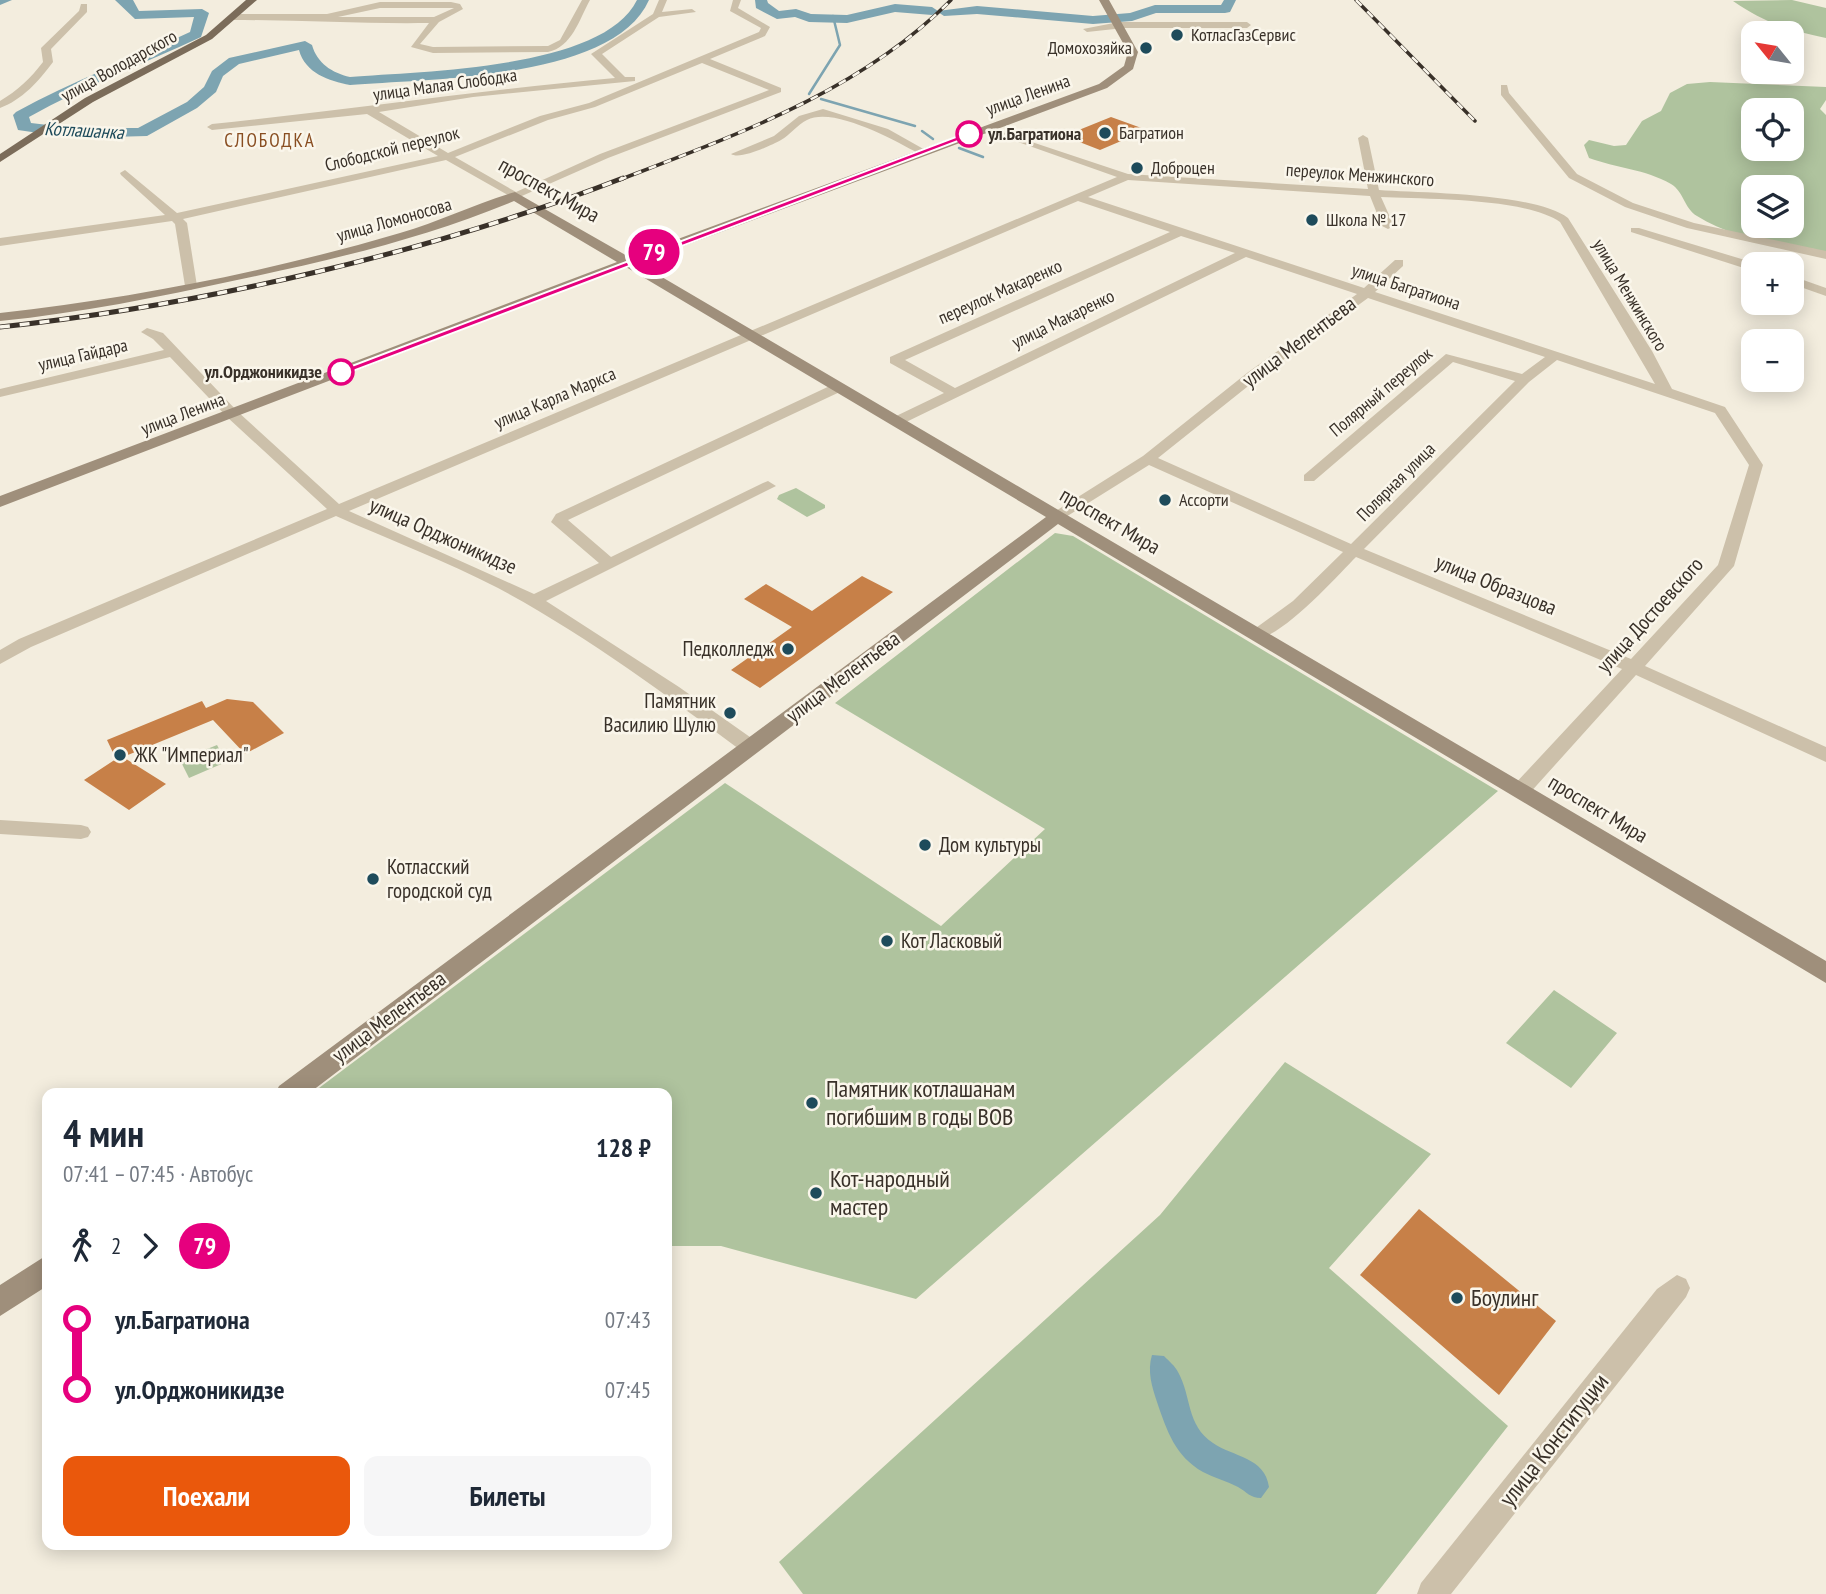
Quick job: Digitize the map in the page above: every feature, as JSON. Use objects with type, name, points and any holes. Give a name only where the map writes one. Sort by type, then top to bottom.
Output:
[{"type":"main road","name":"улица Володарского","points":[[0,159],[89,100],[209,37],[252,0]]},
{"type":"street","points":[[233,18],[327,17],[380,5],[453,2],[459,9],[436,20],[414,45],[433,50],[522,50],[558,47],[586,0]]},
{"type":"street","points":[[657,15],[663,0]]},
{"type":"street","name":"Слободской переулок","points":[[0,242],[175,217],[446,157],[544,118],[592,105],[762,34],[766,27],[733,9],[737,0]]},
{"type":"street","name":"улица Ленина","points":[[0,502],[922,151],[1103,86],[1125,71],[1133,52],[1104,0]]},
{"type":"street","points":[[0,105],[20,94],[39,74],[48,62],[46,48],[83,12],[84,6]]},
{"type":"street","points":[[307,17],[320,9]]},
{"type":"street","points":[[624,81],[596,54],[657,15],[691,12]]},
{"type":"street","points":[[327,17],[346,22],[436,20]]},
{"type":"street","points":[[1087,29],[1117,22],[1247,25]]},
{"type":"street","name":"улица Ломоносова","points":[[0,317],[94,304],[191,286],[425,232],[515,196],[573,168],[778,90],[701,58]]},
{"type":"street","name":"улица Малая Слободка","points":[[212,127],[369,111],[473,94],[624,81],[680,67]]},
{"type":"street","points":[[1504,88],[1504,93],[1573,176],[1629,205],[1692,226],[1826,255]]},
{"type":"street","name":"проспект Мира","points":[[369,111],[1259,634],[1826,973]]},
{"type":"street","points":[[736,154],[778,138],[803,118],[823,112],[884,131],[922,151]]},
{"type":"street","points":[[988,128],[1127,177]]},
{"type":"street","points":[[1363,138],[1374,193],[1388,226]]},
{"type":"street","points":[[125,173],[181,223],[191,286]]},
{"type":"street","name":"переулок Менжинского","points":[[1127,177],[1501,202],[1553,212],[1564,220]]},
{"type":"street","name":"улица Карла Маркса","points":[[0,658],[25,643],[1082,199],[1127,177]]},
{"type":"street","name":"улица Багратиона","points":[[1082,199],[1558,354],[1720,410]]},
{"type":"street","name":"улица Менжинского","points":[[1564,220],[1645,351],[1665,390]]},
{"type":"street","points":[[1634,230],[1741,263]]},
{"type":"street","name":"переулок Макаренко","points":[[955,393],[895,360],[1182,231]]},
{"type":"street","name":"улица Макаренко","points":[[897,421],[1245,253]]},
{"type":"street","name":"улица Мелентьева","points":[[296,1088],[1056,517],[1148,459],[1252,376],[1366,293],[1399,263]]},
{"type":"street","points":[[1804,284],[1826,292]]},
{"type":"street","name":"улица Орджоникидзе","points":[[146,332],[158,336],[232,414],[313,485],[337,511],[501,583],[534,601],[673,691],[750,747]]},
{"type":"street","name":"улица Гайдара","points":[[0,393],[174,352]]},
{"type":"street","name":"Полярная улица","points":[[1259,634],[1299,605],[1524,379],[1558,354]]},
{"type":"street","name":"Полярный переулок","points":[[1309,478],[1451,357],[1524,379]]},
{"type":"street","points":[[610,564],[562,526],[559,522],[561,517],[839,387]]},
{"type":"street","name":"улица Достоевского","points":[[1521,790],[1726,566],[1756,464],[1720,410]]},
{"type":"street","name":"улица Образцова","points":[[1148,459],[1352,553],[1463,595],[1632,666],[1826,755]]},
{"type":"street","points":[[534,601],[768,486]]},
{"type":"street","points":[[0,827],[82,832]]},
{"type":"street","points":[[0,1302],[42,1273]]},
{"type":"street","name":"улица Конституции","points":[[1432,1594],[1666,1298],[1677,1289]]},
{"type":"green space","points":[[1792,0],[1826,8],[1826,38],[1804,33],[1804,21],[1769,21],[1733,1]]},
{"type":"green space","points":[[1710,82],[1826,87],[1826,100],[1820,109],[1826,115],[1826,253],[1752,238],[1804,238],[1804,175],[1741,175],[1741,235],[1697,216],[1671,184],[1651,175],[1589,158],[1584,145],[1589,140],[1614,146],[1626,145],[1642,121],[1661,111],[1670,93],[1687,84]]},
{"type":"green space","points":[[796,488],[825,505],[825,508],[807,517],[777,499],[779,495]]},
{"type":"green space","points":[[1055,533],[1073,536],[1498,791],[916,1299],[721,1246],[672,1246],[672,1088],[319,1088],[725,783],[941,926],[1045,829],[835,703]]},
{"type":"green space","points":[[217,745],[226,762],[189,778],[180,760]]},
{"type":"green space","points":[[1554,990],[1617,1033],[1571,1088],[1506,1043]]},
{"type":"green space","points":[[1285,1062],[1431,1154],[1329,1268],[1508,1426],[1376,1594],[803,1594],[779,1562],[1160,1215]]},
{"type":"water","points":[[1152,1355],[1164,1356],[1177,1370],[1194,1419],[1204,1436],[1261,1469],[1269,1487],[1261,1498],[1251,1496],[1234,1485],[1203,1472],[1185,1458],[1169,1433],[1153,1391],[1150,1373]]},
{"type":"building","name":"Багратион","points":[[1111,117],[1147,130],[1100,150],[1064,136]]},
{"type":"building","name":"Педколледж","points":[[862,576],[893,592],[760,688],[731,670],[792,627],[744,599],[766,584],[812,611]]},
{"type":"building","name":"ЖК \"Империал\"","points":[[227,699],[253,702],[284,733],[245,754],[213,720],[123,757],[166,784],[129,810],[84,780],[116,759],[107,740],[202,701],[206,708]]},
{"type":"building","name":"Боулинг","points":[[1419,1209],[1556,1321],[1499,1395],[1360,1275]]},
{"type":"waterway","name":"Котлашанка","points":[[0,1],[6,0]]},
{"type":"waterway","name":"Котлашанка","points":[[121,0],[128,3],[135,15],[202,13],[196,34],[128,66],[73,86],[21,115],[24,127],[73,133],[141,133],[192,105],[211,89],[217,74],[234,61],[305,45],[309,60],[332,77],[350,81],[496,69],[548,61],[609,34],[637,13],[643,0]]},
{"type":"waterway","name":"Котлашанка","points":[[761,0],[761,5],[777,15],[796,13],[809,18],[847,19],[895,8],[932,11]]},
{"type":"waterway","name":"Котлашанка","points":[[944,12],[977,10],[1009,15],[1093,20],[1132,17],[1155,9],[1225,9],[1230,0]]},
{"type":"waterway","points":[[809,94],[840,45],[833,16]]},
{"type":"waterway","points":[[821,99],[915,126]]},
{"type":"waterway","points":[[922,131],[933,139]]},
{"type":"waterway","points":[[959,148],[983,157]]},
{"type":"railway","points":[[619,180],[752,127],[837,85],[916,32],[951,0]]},
{"type":"railway","points":[[1356,0],[1475,121]]},
{"type":"railway","points":[[0,327],[157,305],[316,272],[474,229],[623,178]]},
{"type":"bus line","name":"79","points":[[341,372],[969,134]]},
{"type":"place","name":"КотласГазСервис","points":[[1177,35]]},
{"type":"place","name":"Домохозяйка","points":[[1146,48]]},
{"type":"place","name":"Багратион","points":[[1105,133]]},
{"type":"place","name":"ул.Багратиона","points":[[969,134]]},
{"type":"place","name":"Доброцен","points":[[1137,168]]},
{"type":"place","name":"Школа № 17","points":[[1312,220]]},
{"type":"place","name":"ул.Орджоникидзе","points":[[341,372]]},
{"type":"place","name":"Ассорти","points":[[1165,500]]},
{"type":"place","name":"Педколледж","points":[[788,649]]},
{"type":"place","name":"Памятник Василию Шулю","points":[[730,713]]},
{"type":"place","name":"ЖК \"Империал\"","points":[[120,755]]},
{"type":"place","name":"Дом культуры","points":[[925,845]]},
{"type":"place","name":"Котласский городской суд","points":[[373,879]]},
{"type":"place","name":"Кот Ласковый","points":[[887,941]]},
{"type":"place","name":"Памятник котлашанам погибшим в годы ВОВ","points":[[812,1103]]},
{"type":"place","name":"Кот-народный мастер","points":[[816,1193]]},
{"type":"place","name":"Боулинг","points":[[1457,1298]]},
{"type":"district","name":"СЛОБОДКА","points":[[270,140]]}]
